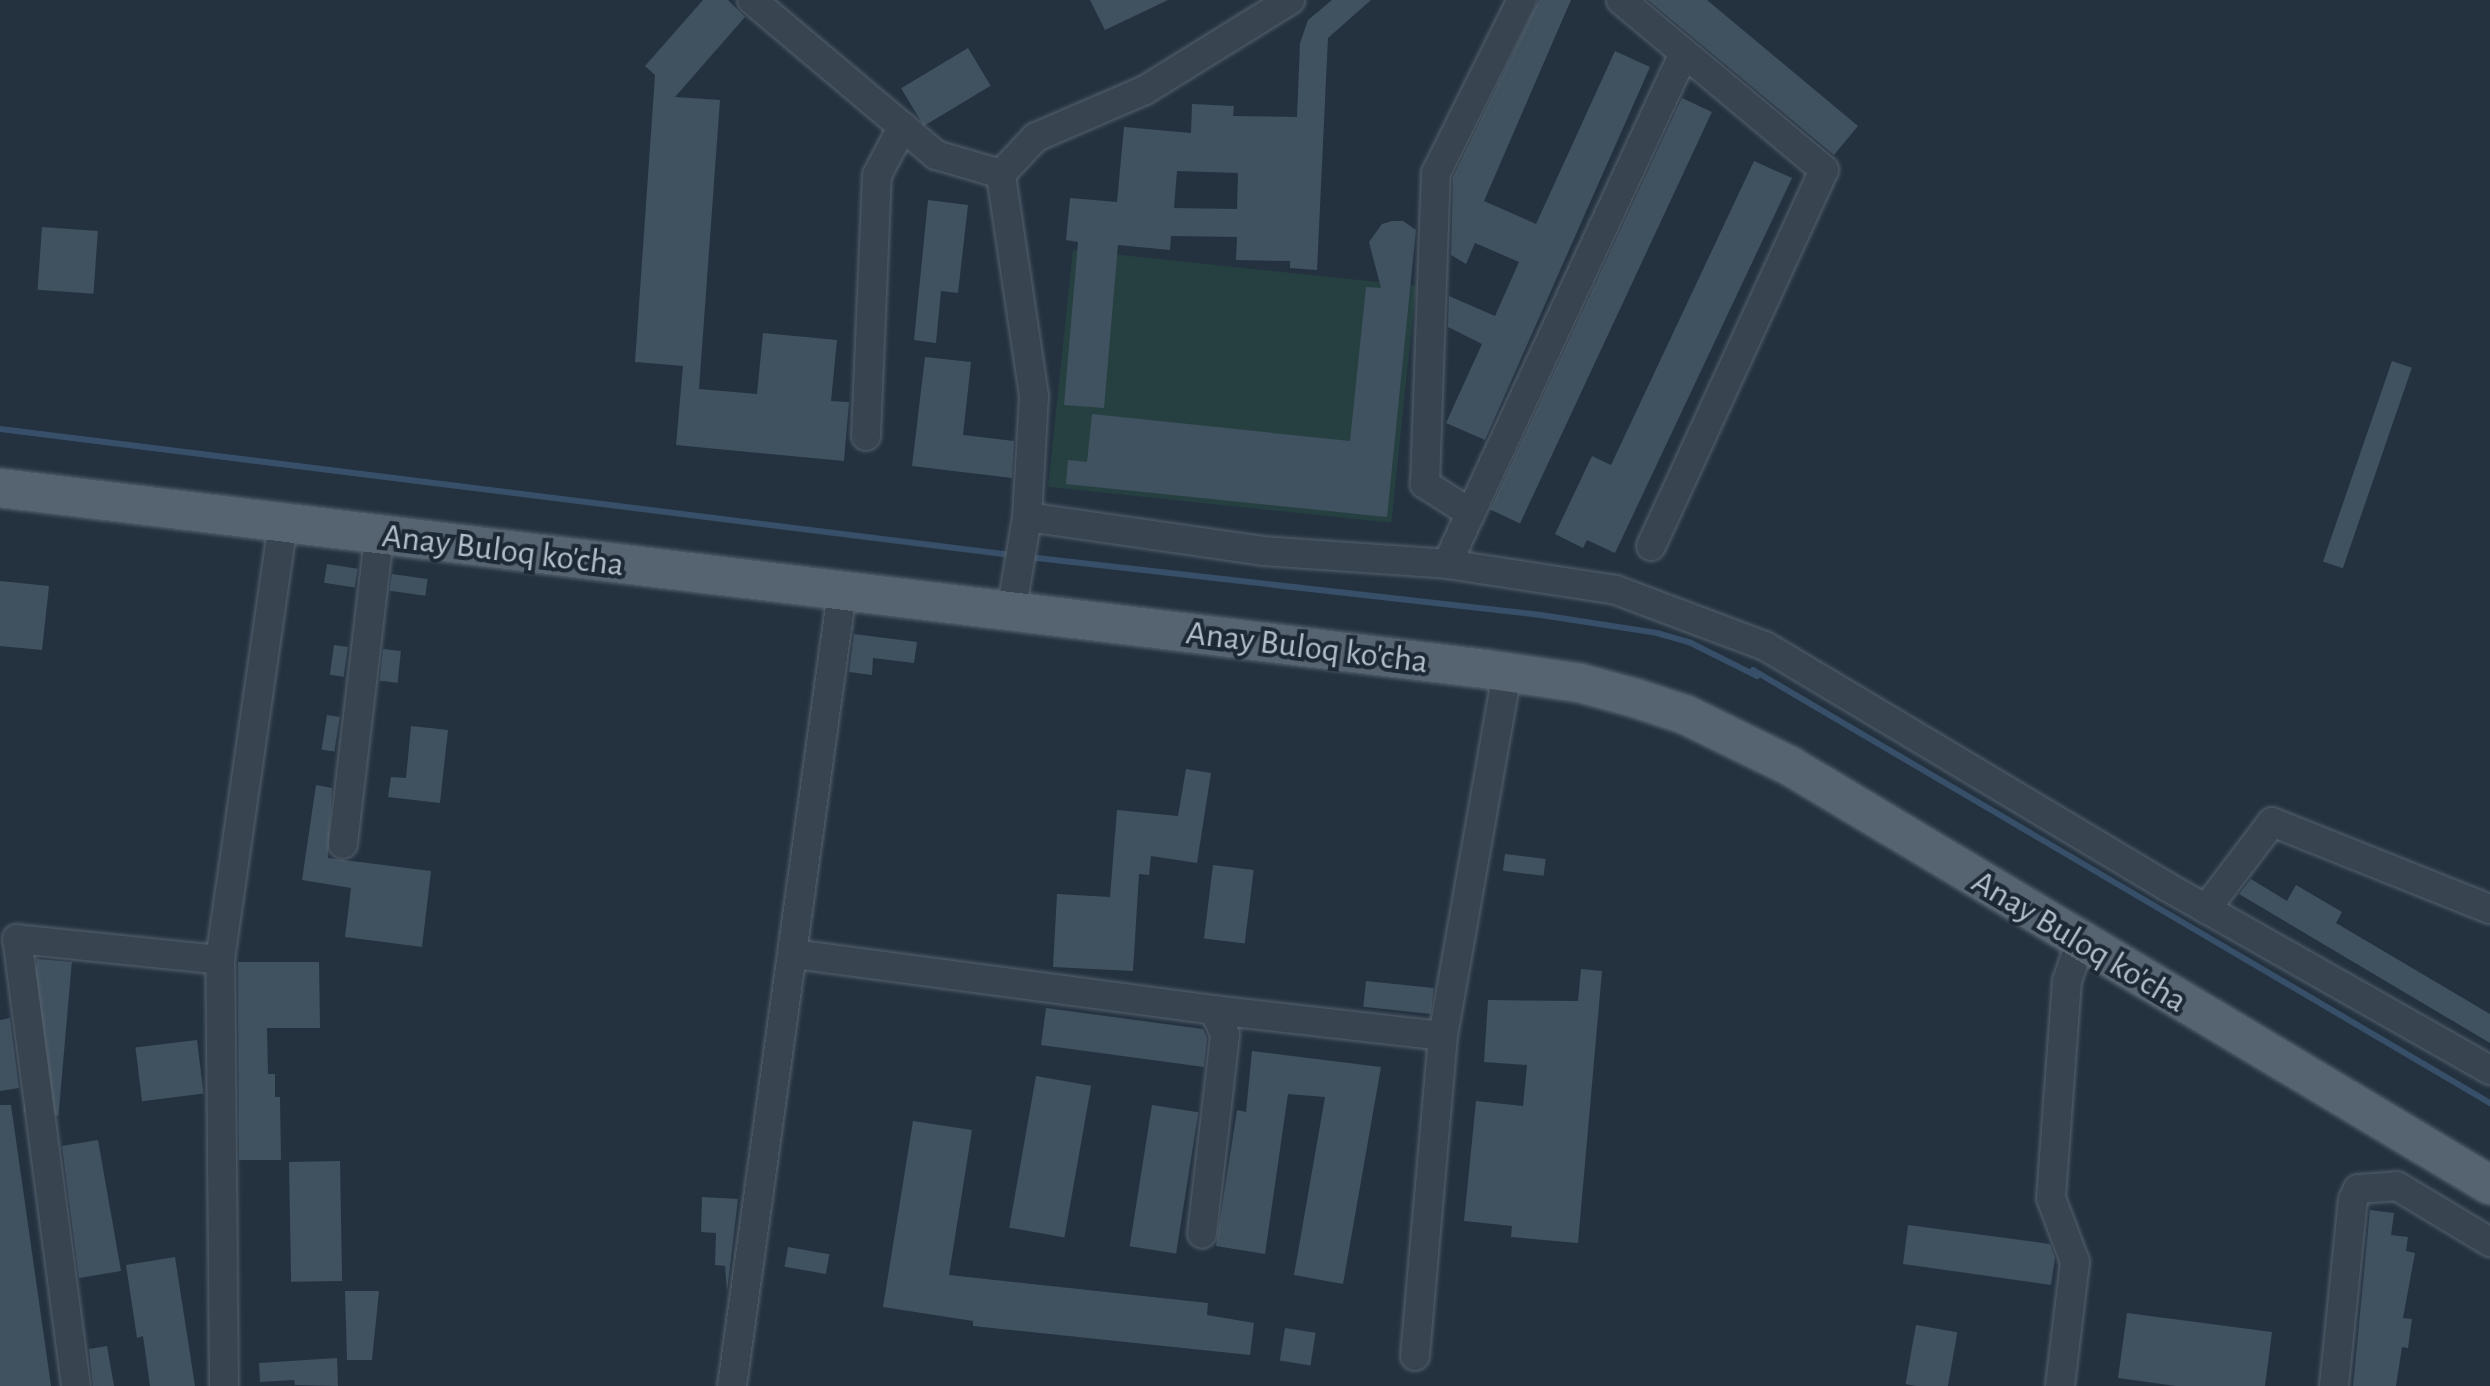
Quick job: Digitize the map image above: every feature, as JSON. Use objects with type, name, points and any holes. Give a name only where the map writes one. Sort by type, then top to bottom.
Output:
[{"type":"main road","name":"Anay Buloq ko'cha","points":[[0,488],[842,592],[1014,595],[1580,684],[1634,698],[1722,732],[1790,766],[2080,944],[2490,1185]]},
{"type":"street","points":[[752,0],[936,155],[1001,174]]},
{"type":"street","points":[[1001,174],[1036,137],[1145,90],[1290,0]]},
{"type":"street","points":[[1470,513],[1425,484],[1436,173],[1522,0]]},
{"type":"street","points":[[1621,0],[1824,170],[1651,546]]},
{"type":"street","points":[[1447,564],[1684,52]]},
{"type":"street","points":[[866,436],[877,175],[902,126]]},
{"type":"street","points":[[1001,174],[1034,396],[1024,531],[1014,595]]},
{"type":"street","points":[[224,1386],[220,960],[283,524]]},
{"type":"street","points":[[1024,531],[1447,564],[1616,590],[1765,646],[2206,909],[2490,1070]]},
{"type":"street","points":[[343,844],[379,536]]},
{"type":"street","points":[[732,1386],[842,592]]},
{"type":"street","points":[[1416,1356],[1443,1036],[1508,673]]},
{"type":"street","points":[[2206,909],[2272,822],[2490,909]]},
{"type":"street","points":[[76,1386],[17,939],[220,960]]},
{"type":"street","points":[[2060,1386],[2075,1262],[2051,1198],[2066,981],[2080,944]]},
{"type":"street","points":[[794,954],[1443,1036]]},
{"type":"street","points":[[1202,1234],[1225,1036],[1214,1010]]},
{"type":"street","points":[[2334,1386],[2353,1200],[2358,1190],[2397,1186],[2490,1242]]},
{"type":"green space","points":[[1073,250],[1416,286],[1391,523],[1048,487]]},
{"type":"building","points":[[703,0],[728,0],[745,17],[675,97],[720,100],[699,389],[757,394],[763,333],[837,340],[831,401],[849,402],[844,461],[676,445],[683,366],[635,362],[655,75],[645,66]]},
{"type":"building","points":[[1090,0],[1168,0],[1105,30]]},
{"type":"building","points":[[1332,0],[1371,0],[1328,38],[1317,270],[1290,268],[1290,261],[1236,260],[1237,237],[1171,236],[1170,250],[1118,245],[1104,408],[1064,405],[1078,242],[1066,240],[1070,198],[1117,202],[1124,127],[1191,133],[1192,104],[1234,106],[1233,116],[1297,117],[1300,43],[1308,20]],"holes":[[[1177,171],[1238,173],[1237,209],[1174,208]]]},
{"type":"building","points":[[1539,0],[1571,0],[1484,201],[1536,224],[1615,51],[1650,67],[1485,440],[1446,423],[1482,344],[1448,327],[1449,296],[1495,316],[1519,262],[1475,243],[1466,264],[1451,255],[1453,177]]},
{"type":"building","points":[[1648,0],[1707,0],[1858,126],[1834,155]]},
{"type":"building","points":[[968,48],[991,86],[924,126],[901,88]]},
{"type":"building","points":[[1682,98],[1712,112],[1520,523],[1490,509]]},
{"type":"building","points":[[1754,161],[1792,178],[1615,553],[1587,540],[1583,548],[1555,534],[1592,456],[1611,465]]},
{"type":"building","points":[[928,200],[968,205],[958,293],[941,291],[936,343],[914,340]]},
{"type":"building","points":[[1403,221],[1416,230],[1387,517],[1066,484],[1068,460],[1087,462],[1092,414],[1350,441],[1366,287],[1381,288],[1369,242],[1382,224]]},
{"type":"building","points":[[42,227],[98,231],[93,294],[38,290]]},
{"type":"building","points":[[925,357],[971,362],[963,435],[1014,441],[1012,478],[912,466]]},
{"type":"building","points":[[2392,361],[2412,368],[2343,568],[2323,561]]},
{"type":"building","points":[[327,564],[358,569],[355,588],[324,583]]},
{"type":"building","points":[[392,574],[428,579],[425,596],[390,591]]},
{"type":"building","points":[[0,581],[49,586],[42,650],[0,646]]},
{"type":"building","points":[[854,634],[917,642],[914,663],[873,658],[872,675],[849,672]]},
{"type":"building","points":[[334,645],[348,647],[344,677],[330,675]]},
{"type":"building","points":[[383,649],[401,651],[398,683],[380,681]]},
{"type":"building","points":[[327,715],[340,717],[334,752],[322,750]]},
{"type":"building","points":[[411,726],[448,730],[440,803],[388,797],[391,777],[406,778]]},
{"type":"building","points":[[1186,769],[1211,773],[1197,863],[1151,856],[1149,875],[1139,874],[1133,971],[1053,967],[1057,894],[1110,897],[1117,810],[1178,816]]},
{"type":"building","points":[[316,785],[332,788],[328,858],[431,871],[422,947],[345,937],[351,888],[302,880]]},
{"type":"building","points":[[1505,854],[1546,859],[1544,876],[1503,871]]},
{"type":"building","points":[[1213,865],[1254,870],[1245,943],[1204,938]]},
{"type":"building","points":[[2251,879],[2287,901],[2296,885],[2342,912],[2336,923],[2490,1014],[2490,1043],[2239,894]]},
{"type":"building","points":[[37,959],[72,962],[58,1115],[24,1112]]},
{"type":"building","points":[[238,962],[319,962],[320,1028],[267,1028],[268,1074],[275,1074],[275,1097],[280,1097],[281,1160],[239,1160]]},
{"type":"building","points":[[1581,969],[1602,971],[1578,1243],[1511,1237],[1512,1226],[1464,1221],[1476,1101],[1523,1106],[1527,1065],[1484,1062],[1488,1000],[1578,1001]]},
{"type":"building","points":[[1366,981],[1434,988],[1431,1014],[1363,1007]]},
{"type":"building","points":[[1046,1008],[1203,1029],[1207,1038],[1204,1067],[1041,1045]]},
{"type":"building","points":[[10,1018],[19,1088],[0,1091],[0,1020]]},
{"type":"building","points":[[197,1040],[204,1094],[142,1101],[135,1048]]},
{"type":"building","points":[[1252,1051],[1381,1067],[1343,1284],[1294,1275],[1325,1097],[1288,1094],[1265,1254],[1216,1246],[1237,1110],[1246,1112]]},
{"type":"building","points":[[1036,1076],[1091,1086],[1064,1237],[1009,1228]]},
{"type":"building","points":[[0,1105],[11,1105],[51,1386],[0,1386]]},
{"type":"building","points":[[1152,1105],[1198,1112],[1176,1254],[1130,1246]]},
{"type":"building","points":[[913,1121],[972,1130],[949,1275],[1208,1303],[1207,1315],[1254,1323],[1250,1355],[973,1326],[973,1321],[883,1307]]},
{"type":"building","points":[[98,1140],[121,1271],[79,1278],[62,1146]]},
{"type":"building","points":[[340,1161],[342,1281],[291,1282],[289,1162]]},
{"type":"building","points":[[702,1197],[738,1199],[727,1292],[725,1266],[715,1265],[716,1233],[701,1232]]},
{"type":"building","points":[[2370,1210],[2394,1213],[2391,1235],[2408,1237],[2406,1251],[2415,1253],[2403,1318],[2412,1319],[2408,1348],[2402,1347],[2396,1386],[2353,1386]]},
{"type":"building","points":[[1908,1225],[2050,1244],[2055,1258],[2051,1285],[1903,1264]]},
{"type":"building","points":[[788,1247],[829,1254],[826,1274],[785,1267]]},
{"type":"building","points":[[175,1257],[195,1386],[150,1386],[143,1336],[137,1338],[126,1265]]},
{"type":"building","points":[[345,1291],[379,1291],[372,1360],[347,1360]]},
{"type":"building","points":[[2127,1313],[2272,1332],[2265,1386],[2176,1386],[2118,1378]]},
{"type":"building","points":[[1916,1325],[1957,1332],[1948,1386],[1906,1384]]},
{"type":"building","points":[[1285,1328],[1316,1333],[1310,1365],[1280,1361]]},
{"type":"building","points":[[107,1346],[114,1386],[93,1386],[89,1349]]},
{"type":"building","points":[[337,1358],[338,1386],[295,1385],[294,1380],[260,1382],[259,1363]]},
{"type":"waterway","points":[[0,429],[1011,555]]},
{"type":"waterway","points":[[1028,557],[1541,615],[1657,633],[1691,643],[1757,676],[1753,670],[2490,1103]]}]
